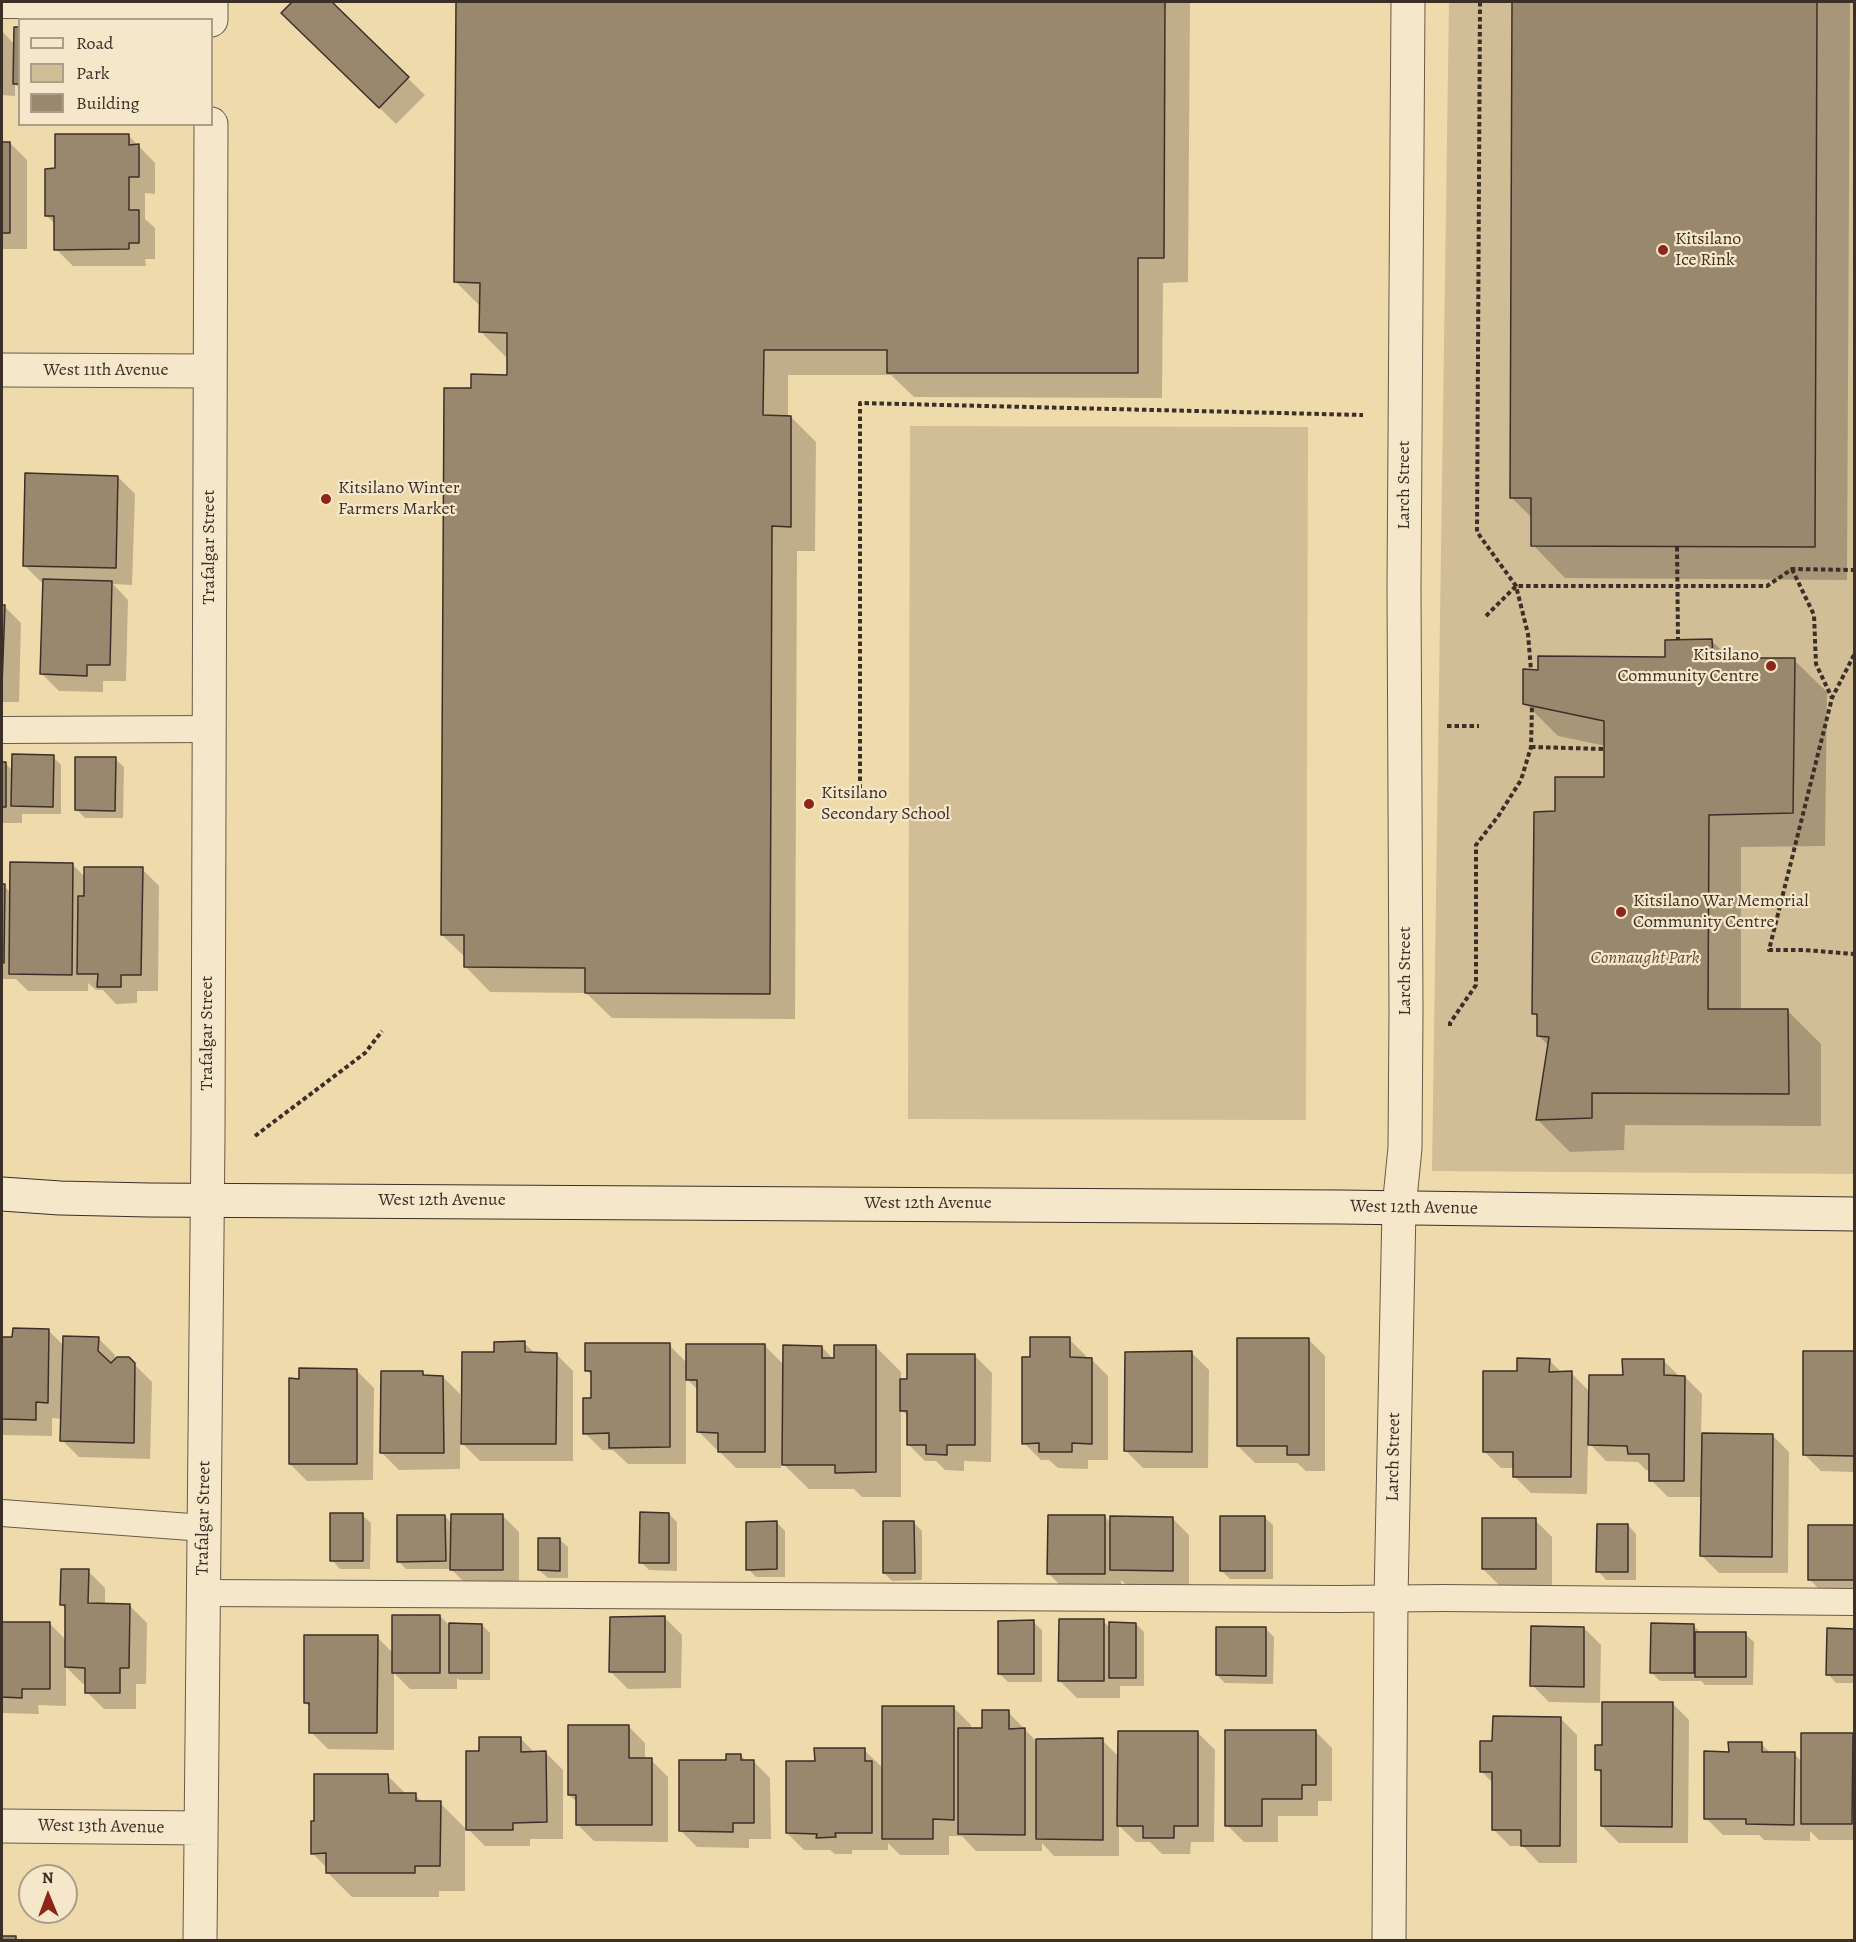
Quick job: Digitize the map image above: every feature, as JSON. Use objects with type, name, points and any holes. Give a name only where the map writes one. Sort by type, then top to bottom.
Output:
[{"type":"street","name":"Larch Street","points":[[1389,1941],[1391,1598],[1399,1208],[1405,1148],[1407,1012],[1404,596],[1408,2]]},
{"type":"street","name":"Trafalgar Street","points":[[200,1941],[207,1199],[211,126]]},
{"type":"street","name":"West 11th Avenue","points":[[2,370],[210,371]]},
{"type":"street","name":"West 12th Avenue","points":[[2,1194],[60,1198],[1399,1208],[1854,1214]]},
{"type":"street","name":"West 13th Avenue","points":[[2,1826],[201,1828]]},
{"type":"lane","points":[[2,5],[211,9]]},
{"type":"lane","points":[[2,730],[209,729]]},
{"type":"lane","points":[[2,1513],[204,1528]]},
{"type":"lane","points":[[203,1593],[1854,1602]]},
{"type":"path","points":[[1480,2],[1477,532],[1516,586],[1528,634],[1531,670]]},
{"type":"path","points":[[860,796],[860,403],[1406,417]]},
{"type":"path","points":[[1677,547],[1678,640]]},
{"type":"path","points":[[1792,569],[1814,615],[1816,664],[1832,698]]},
{"type":"path","points":[[1486,616],[1516,586],[1767,586],[1792,569],[1854,570]]},
{"type":"path","points":[[1854,655],[1832,698],[1769,950],[1854,954]]},
{"type":"path","points":[[1450,1035],[1450,1023],[1476,985],[1476,845],[1521,780],[1532,747],[1532,705]]},
{"type":"path","points":[[1532,747],[1604,749]]},
{"type":"path","points":[[255,1136],[364,1053],[382,1031]]},
{"type":"green space","name":"Connaught Park","points":[[1449,2],[1854,2],[1854,1174],[1432,1171]]},
{"type":"green space","points":[[910,426],[1308,427],[1306,1120],[908,1119]]},
{"type":"building","points":[[292,2],[332,2],[409,77],[379,108],[281,13]]},
{"type":"building","points":[[456,2],[1165,2],[1164,258],[1138,258],[1138,373],[887,373],[887,350],[764,350],[763,415],[791,416],[791,527],[772,526],[770,994],[585,993],[585,968],[464,967],[464,935],[441,935],[444,388],[471,388],[471,374],[507,375],[507,333],[479,332],[480,283],[454,282]]},
{"type":"building","name":"Kitsilano Ice Rink","points":[[1512,2],[1817,2],[1815,547],[1531,546],[1531,498],[1510,498]]},
{"type":"building","points":[[14,27],[18,27],[18,84],[13,84]]},
{"type":"building","points":[[55,134],[129,134],[129,145],[139,144],[139,177],[129,177],[129,210],[139,210],[139,243],[129,243],[129,249],[54,250],[54,216],[45,216],[45,169],[55,168]]},
{"type":"building","points":[[2,142],[10,142],[10,233],[2,233]]},
{"type":"building","points":[[25,473],[118,476],[116,568],[23,566]]},
{"type":"building","points":[[43,579],[112,581],[110,665],[87,665],[87,676],[40,674]]},
{"type":"building","points":[[2,605],[5,605],[2,686]]},
{"type":"building","name":"Kitsilano War Memorial Community Centre","points":[[1712,639],[1713,658],[1795,658],[1793,813],[1709,815],[1708,1009],[1788,1009],[1789,1094],[1592,1093],[1592,1118],[1536,1120],[1549,1037],[1537,1036],[1537,1014],[1532,1014],[1534,812],[1555,811],[1555,777],[1604,777],[1604,721],[1523,704],[1523,669],[1538,670],[1538,656],[1665,657],[1665,640]]},
{"type":"building","points":[[12,754],[54,755],[53,807],[11,806]]},
{"type":"building","points":[[75,757],[116,757],[115,811],[75,810]]},
{"type":"building","points":[[2,762],[6,762],[6,807],[2,807]]},
{"type":"building","points":[[10,862],[73,863],[72,975],[9,974]]},
{"type":"building","points":[[84,867],[143,867],[141,975],[121,975],[121,987],[97,987],[98,974],[77,974],[78,896],[84,896]]},
{"type":"building","points":[[2,884],[5,884],[4,963],[2,963]]},
{"type":"building","points":[[13,1328],[49,1329],[48,1403],[36,1402],[36,1420],[2,1419],[2,1337],[12,1337]]},
{"type":"building","points":[[63,1336],[99,1337],[98,1351],[111,1363],[117,1357],[129,1357],[135,1363],[134,1443],[60,1441]]},
{"type":"building","points":[[1030,1337],[1070,1337],[1070,1357],[1092,1358],[1092,1444],[1072,1443],[1072,1452],[1039,1452],[1039,1443],[1022,1444],[1022,1357],[1030,1357]]},
{"type":"building","points":[[1237,1338],[1309,1338],[1309,1455],[1287,1455],[1287,1446],[1237,1446]]},
{"type":"building","points":[[525,1341],[525,1352],[557,1353],[556,1444],[461,1444],[462,1352],[494,1352],[494,1342]]},
{"type":"building","points":[[585,1343],[670,1343],[670,1447],[609,1448],[609,1433],[583,1434],[583,1398],[591,1398],[591,1371],[585,1371]]},
{"type":"building","points":[[686,1344],[765,1344],[765,1452],[718,1452],[718,1433],[697,1432],[697,1380],[686,1380]]},
{"type":"building","points":[[783,1345],[822,1346],[822,1358],[834,1358],[834,1345],[876,1345],[876,1472],[835,1473],[835,1465],[782,1465]]},
{"type":"building","points":[[1192,1351],[1192,1452],[1124,1451],[1125,1352]]},
{"type":"building","points":[[1803,1351],[1854,1351],[1854,1456],[1803,1455]]},
{"type":"building","points":[[907,1354],[975,1354],[975,1445],[947,1445],[947,1455],[926,1454],[926,1445],[907,1445],[907,1411],[900,1411],[900,1379],[907,1379]]},
{"type":"building","points":[[1517,1358],[1550,1359],[1549,1372],[1572,1371],[1571,1477],[1513,1477],[1513,1452],[1483,1452],[1483,1371],[1517,1371]]},
{"type":"building","points":[[1622,1359],[1664,1359],[1664,1375],[1685,1376],[1684,1481],[1649,1481],[1649,1454],[1628,1454],[1627,1446],[1588,1445],[1589,1375],[1623,1375]]},
{"type":"building","points":[[299,1368],[357,1369],[357,1464],[289,1464],[289,1378],[299,1379]]},
{"type":"building","points":[[381,1371],[423,1371],[423,1375],[443,1376],[444,1453],[380,1453]]},
{"type":"building","points":[[1702,1433],[1773,1434],[1772,1557],[1700,1556]]},
{"type":"building","points":[[640,1512],[669,1513],[669,1563],[639,1563]]},
{"type":"building","points":[[330,1513],[363,1513],[363,1561],[330,1561]]},
{"type":"building","points":[[451,1514],[503,1514],[503,1570],[450,1570]]},
{"type":"building","points":[[397,1515],[445,1515],[446,1561],[397,1562]]},
{"type":"building","points":[[1048,1515],[1105,1515],[1105,1574],[1047,1574]]},
{"type":"building","points":[[1110,1516],[1173,1517],[1173,1571],[1110,1570]]},
{"type":"building","points":[[1220,1516],[1265,1516],[1265,1571],[1220,1571]]},
{"type":"building","points":[[1482,1518],[1536,1518],[1536,1569],[1482,1569]]},
{"type":"building","points":[[777,1521],[777,1569],[746,1570],[746,1522]]},
{"type":"building","points":[[883,1521],[914,1521],[915,1573],[883,1573]]},
{"type":"building","points":[[1597,1524],[1628,1524],[1628,1572],[1596,1572]]},
{"type":"building","points":[[1808,1525],[1854,1525],[1854,1580],[1808,1580]]},
{"type":"building","points":[[538,1538],[560,1538],[560,1571],[538,1570]]},
{"type":"building","points":[[61,1569],[89,1569],[88,1603],[130,1604],[129,1668],[120,1668],[120,1693],[85,1693],[85,1668],[65,1667],[65,1605],[60,1605]]},
{"type":"building","points":[[392,1615],[440,1615],[440,1673],[392,1673]]},
{"type":"building","points":[[665,1616],[665,1672],[609,1672],[610,1617]]},
{"type":"building","points":[[1059,1619],[1104,1619],[1104,1681],[1058,1681]]},
{"type":"building","points":[[1034,1620],[1034,1674],[998,1674],[998,1621]]},
{"type":"building","points":[[2,1622],[50,1622],[50,1689],[22,1689],[22,1698],[2,1697]]},
{"type":"building","points":[[1109,1622],[1136,1623],[1136,1678],[1109,1678]]},
{"type":"building","points":[[449,1623],[482,1624],[482,1673],[449,1673]]},
{"type":"building","points":[[1651,1623],[1694,1624],[1694,1673],[1650,1673]]},
{"type":"building","points":[[1531,1626],[1584,1627],[1584,1687],[1530,1686]]},
{"type":"building","points":[[1216,1627],[1266,1627],[1266,1676],[1216,1675]]},
{"type":"building","points":[[1827,1628],[1854,1629],[1854,1675],[1826,1675]]},
{"type":"building","points":[[1695,1632],[1746,1632],[1746,1677],[1695,1677]]},
{"type":"building","points":[[304,1635],[378,1635],[377,1733],[309,1733],[309,1703],[304,1703]]},
{"type":"building","points":[[1602,1702],[1673,1702],[1672,1827],[1601,1826],[1601,1770],[1595,1770],[1595,1745],[1602,1745]]},
{"type":"building","points":[[882,1706],[954,1706],[954,1820],[933,1819],[933,1839],[882,1839]]},
{"type":"building","points":[[982,1710],[1009,1710],[1009,1729],[1025,1728],[1025,1835],[958,1834],[958,1728],[982,1728]]},
{"type":"building","points":[[1493,1716],[1561,1717],[1560,1846],[1521,1846],[1521,1830],[1492,1830],[1492,1772],[1480,1772],[1480,1741],[1492,1741]]},
{"type":"building","points":[[568,1725],[629,1725],[629,1758],[652,1758],[652,1825],[576,1825],[576,1795],[568,1795]]},
{"type":"building","points":[[1225,1730],[1316,1730],[1316,1785],[1302,1785],[1302,1799],[1262,1799],[1262,1826],[1225,1826]]},
{"type":"building","points":[[1118,1731],[1198,1731],[1198,1826],[1174,1826],[1174,1838],[1143,1838],[1143,1826],[1117,1826]]},
{"type":"building","points":[[1801,1733],[1853,1733],[1852,1824],[1801,1824]]},
{"type":"building","points":[[479,1737],[521,1737],[521,1752],[546,1751],[547,1822],[513,1823],[513,1830],[466,1830],[466,1751],[479,1751]]},
{"type":"building","points":[[1103,1738],[1103,1840],[1036,1839],[1036,1739]]},
{"type":"building","points":[[1728,1742],[1762,1742],[1762,1752],[1795,1752],[1794,1825],[1746,1824],[1746,1819],[1704,1819],[1704,1751],[1729,1752]]},
{"type":"building","points":[[814,1748],[865,1748],[865,1761],[872,1761],[872,1833],[835,1833],[836,1837],[816,1838],[817,1834],[786,1833],[786,1761],[815,1761]]},
{"type":"building","points":[[726,1754],[741,1754],[741,1760],[754,1760],[754,1823],[733,1823],[733,1832],[679,1831],[679,1760],[726,1760]]},
{"type":"building","points":[[314,1774],[388,1774],[389,1793],[416,1793],[416,1801],[441,1801],[440,1866],[415,1866],[415,1873],[326,1873],[326,1853],[311,1854]]},
{"type":"building","points":[[2,1936],[16,1936],[16,1940],[2,1940]]},
{"type":"place","name":"Kitsilano Ice Rink","points":[[1663,250]]},
{"type":"place","name":"Kitsilano Winter Farmers Market","points":[[326,499]]},
{"type":"place","name":"Kitsilano Community Centre","points":[[1771,666]]},
{"type":"place","name":"Kitsilano Secondary School","points":[[809,804]]},
{"type":"place","name":"Kitsilano War Memorial Community Centre","points":[[1621,912]]}]
